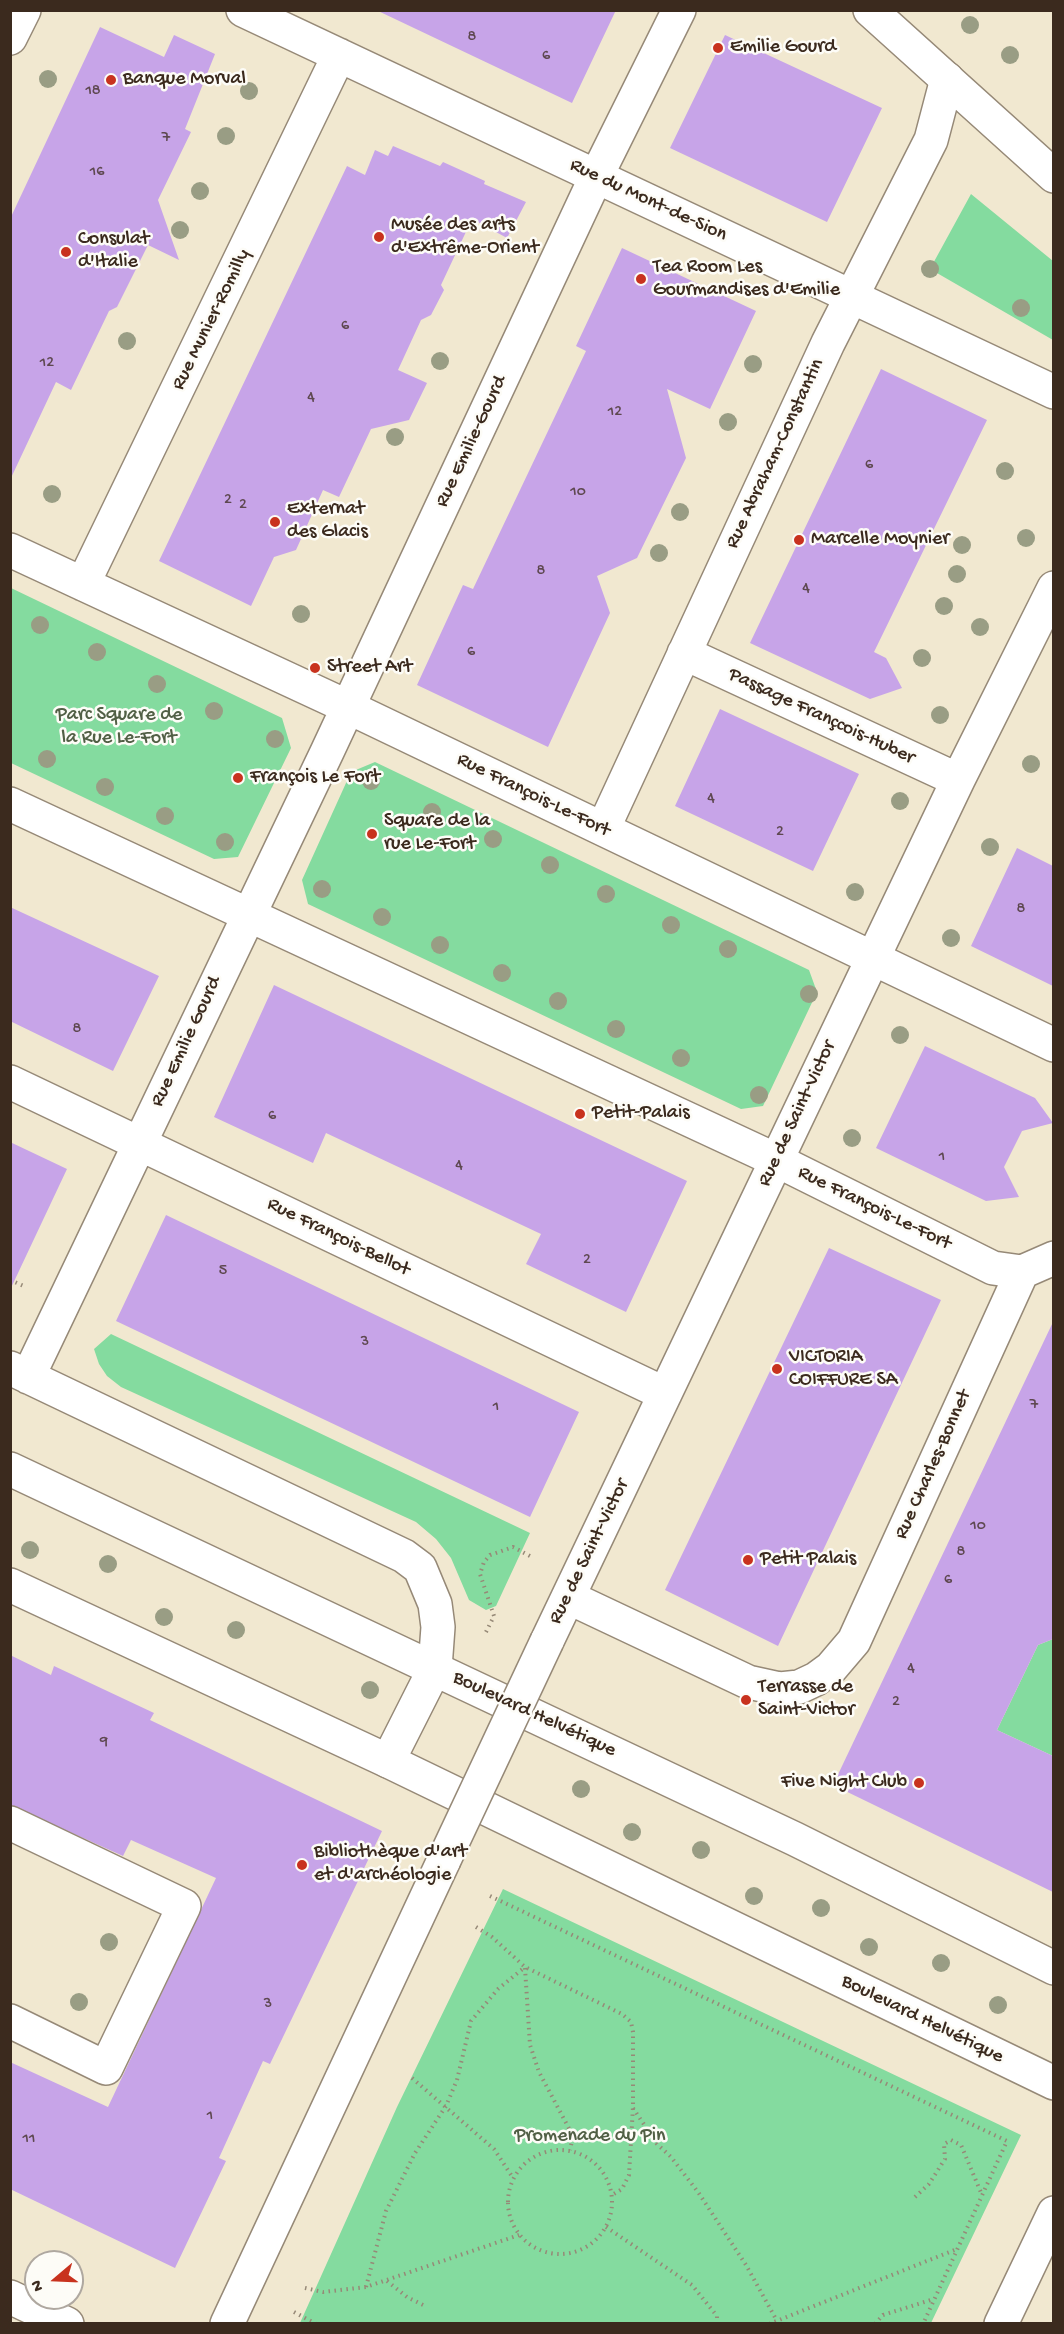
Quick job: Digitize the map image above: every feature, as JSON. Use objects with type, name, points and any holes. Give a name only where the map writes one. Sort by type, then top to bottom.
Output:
[{"type":"street","points":[[10,38],[24,10]]},
{"type":"street","name":"Rue du Mont-de-Sion","points":[[243,10],[1053,392]]},
{"type":"street","points":[[596,177],[679,10]]},
{"type":"street","points":[[870,10],[1053,176]]},
{"type":"street","name":"Rue Munier-Romilly","points":[[83,584],[339,55]]},
{"type":"street","name":"Rue Abraham-Constantin","points":[[603,829],[851,296],[931,140],[947,79]]},
{"type":"street","name":"Rue Emilie-Gourd","points":[[348,707],[596,177]]},
{"type":"street","name":"Rue François-Le-Fort","points":[[10,550],[348,707],[1053,1045]]},
{"type":"street","name":"Rue de Saint-Victor","points":[[234,2310],[547,1641],[958,780],[1053,588]]},
{"type":"street","name":"Passage Françcois-Huber","points":[[684,653],[958,780]]},
{"type":"street","name":"Rue Emilie Gourd","points":[[20,1372],[141,1144],[158,1102],[348,707]]},
{"type":"street","name":"Rue François-Le-Fort","points":[[10,804],[776,1160],[993,1268],[1022,1272]]},
{"type":"street","name":"Rue François-Bellot","points":[[10,1082],[665,1394]]},
{"type":"street","points":[[1022,1272],[1053,1258]]},
{"type":"street","name":"Rue Charles-Bonnet","points":[[568,1597],[748,1682],[780,1689],[799,1688],[816,1679],[831,1668],[854,1641],[1022,1272]]},
{"type":"street","points":[[20,1372],[404,1557],[420,1568],[435,1604],[438,1627],[435,1668],[388,1761]]},
{"type":"street","name":"Boulevard Helvétique","points":[[10,1469],[784,1833],[1053,1968]]},
{"type":"street","name":"Boulevard Helvétique","points":[[10,1585],[388,1761],[1053,2083]]},
{"type":"street","points":[[10,1823],[184,1906],[106,2068],[10,2021]]},
{"type":"street","points":[[1001,2324],[1053,2212]]},
{"type":"street","points":[[10,2297],[67,2324]]},
{"type":"path","points":[[10,1280],[26,1287]]},
{"type":"path","points":[[486,1632],[494,1616],[480,1574],[484,1562],[497,1552],[513,1547],[530,1556]]},
{"type":"path","points":[[490,1896],[1007,2141],[923,2324]]},
{"type":"path","points":[[476,1927],[492,1937],[525,1967],[622,2014],[631,2022],[633,2107],[629,2175],[622,2189],[612,2195]]},
{"type":"path","points":[[366,2287],[386,2211],[415,2153],[446,2106],[457,2080],[471,2021],[498,1989],[525,1967]]},
{"type":"path","points":[[525,1967],[530,2045],[540,2072],[573,2136],[570,2150]]},
{"type":"path","points":[[412,2078],[494,2149],[513,2178]]},
{"type":"path","points":[[633,2107],[657,2144],[671,2157],[698,2192],[746,2265],[777,2321]]},
{"type":"path","points":[[915,2197],[929,2184],[945,2159],[944,2144],[951,2140],[961,2145],[982,2197]]},
{"type":"path","points":[[554,2149],[570,2150],[586,2156],[599,2166],[608,2180],[612,2195],[612,2212],[606,2227],[596,2241],[581,2250],[565,2254],[547,2253],[532,2246],[519,2235],[511,2222],[508,2207],[513,2178],[524,2164],[538,2154],[554,2149]]},
{"type":"path","points":[[606,2227],[692,2285],[717,2316],[717,2324]]},
{"type":"path","points":[[305,2288],[323,2292],[366,2287],[519,2235]]},
{"type":"path","points":[[769,2324],[958,2249]]},
{"type":"path","points":[[387,2281],[407,2298],[425,2307]]},
{"type":"path","points":[[876,2324],[883,2314],[935,2299]]},
{"type":"path","points":[[294,2312],[316,2324]]},
{"type":"green space","points":[[971,194],[1053,261],[1053,340],[930,269]]},
{"type":"green space","name":"Parc Square de la Rue Le-Fort","points":[[11,588],[282,718],[291,748],[238,857],[214,859],[11,763]]},
{"type":"green space","points":[[375,762],[809,970],[817,992],[763,1106],[741,1109],[308,904],[302,880],[351,772]]},
{"type":"green space","points":[[111,1334],[530,1533],[496,1606],[486,1610],[469,1600],[451,1558],[436,1539],[416,1522],[121,1387],[107,1376],[99,1364],[94,1349]]},
{"type":"green space","points":[[1053,1639],[1053,1756],[997,1730],[1038,1645]]},
{"type":"green space","name":"Promenade du Pin","points":[[503,1889],[1021,2135],[931,2323],[300,2323],[397,2107]]},
{"type":"building","points":[[376,10],[616,10],[572,103]]},
{"type":"building","points":[[100,27],[164,57],[174,35],[215,54],[185,129],[191,132],[158,200],[179,260],[148,245],[117,307],[109,311],[71,390],[56,382],[10,480],[10,219]]},
{"type":"building","points":[[725,35],[882,108],[827,222],[670,148]]},
{"type":"building","points":[[393,146],[440,166],[443,162],[485,181],[484,184],[526,202],[507,238],[472,219],[441,285],[444,290],[431,315],[421,320],[398,370],[427,383],[409,420],[371,429],[339,497],[323,490],[296,550],[274,557],[251,606],[159,561],[347,166],[365,175],[375,150],[388,156]]},
{"type":"building","points":[[622,248],[756,311],[710,409],[667,389],[686,458],[637,558],[597,576],[610,613],[548,747],[417,685],[463,585],[473,589],[586,351],[576,346]]},
{"type":"building","points":[[881,369],[987,420],[874,652],[886,658],[902,688],[870,699],[750,643]]},
{"type":"building","points":[[720,709],[859,774],[813,871],[675,806]]},
{"type":"building","points":[[1017,848],[1053,866],[1053,986],[971,946]]},
{"type":"building","points":[[10,907],[159,976],[113,1071],[10,1021]]},
{"type":"building","points":[[274,985],[687,1181],[626,1312],[526,1264],[541,1234],[326,1133],[313,1163],[214,1117]]},
{"type":"building","points":[[925,1046],[1035,1098],[1053,1123],[1022,1131],[1004,1167],[1019,1197],[986,1201],[876,1148]]},
{"type":"building","points":[[10,1142],[67,1169],[10,1290]]},
{"type":"building","points":[[166,1215],[579,1412],[530,1517],[116,1321]]},
{"type":"building","points":[[829,1248],[941,1300],[778,1646],[665,1590]]},
{"type":"building","points":[[1053,1322],[1053,1639],[1038,1645],[997,1730],[1053,1756],[1053,1892],[833,1785]]},
{"type":"building","points":[[10,1655],[51,1675],[54,1666],[154,1713],[150,1720],[382,1831],[270,2064],[263,2061],[219,2158],[226,2161],[175,2268],[10,2189],[10,2062],[108,2107],[216,1878],[131,1840],[123,1856],[10,1805]]},
{"type":"place","name":"Emilie Gourd","points":[[718,48]]},
{"type":"place","name":"Banque Morval","points":[[111,80]]},
{"type":"place","name":"Musée des arts d'Extrême-Orient","points":[[379,237]]},
{"type":"place","name":"Consulat d'Italie","points":[[66,252]]},
{"type":"place","name":"Tea Room Les Gourmandises d'Emilie","points":[[641,279]]},
{"type":"place","name":"Externat des Glacis","points":[[275,522]]},
{"type":"place","name":"Marcelle Moynier","points":[[799,540]]},
{"type":"place","name":"Street Art","points":[[315,668]]},
{"type":"place","name":"François Le Fort","points":[[238,778]]},
{"type":"place","name":"Square de la rue Le-Fort","points":[[372,834]]},
{"type":"place","name":"Petit-Palais","points":[[580,1114]]},
{"type":"place","name":"VICTORIA COIFFURE SA","points":[[777,1369]]},
{"type":"place","name":"Petit Palais","points":[[748,1560]]},
{"type":"place","name":"Terrasse de Saint-Victor","points":[[746,1700]]},
{"type":"place","name":"Five Night Club","points":[[919,1783]]},
{"type":"place","name":"Bibliothèque d'art et d'archéologie","points":[[302,1865]]}]
